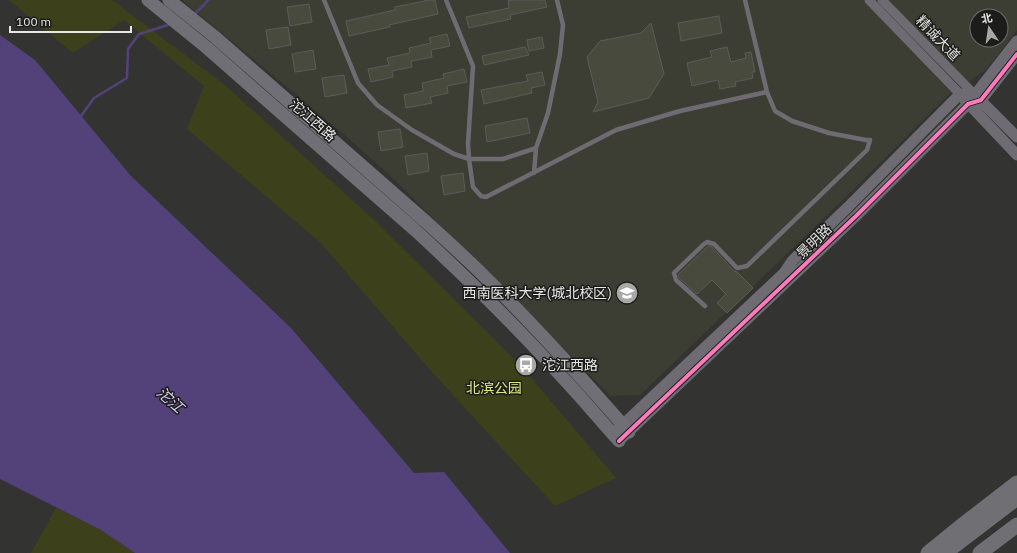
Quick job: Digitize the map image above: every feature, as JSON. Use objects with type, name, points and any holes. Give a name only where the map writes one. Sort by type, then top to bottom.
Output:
[{"type":"highway","points":[[928,553],[1017,483]]},
{"type":"highway","points":[[945,553],[1017,498]]},
{"type":"highway","points":[[960,553],[1017,511]]},
{"type":"highway","points":[[980,553],[1017,525]]},
{"type":"main road","name":"沱江西路","points":[[148,0],[210,42],[424,220],[476,268],[573,368],[626,428]]},
{"type":"main road","name":"沱江西路","points":[[169,0],[210,42],[360,183],[442,254],[514,325],[563,377],[616,438]]},
{"type":"street","name":"精诚大道","points":[[869,0],[960,94]]},
{"type":"street","name":"精诚大道","points":[[882,0],[975,100]]},
{"type":"street","name":"景明路","points":[[975,100],[1017,41]]},
{"type":"street","name":"景明路","points":[[626,428],[856,216],[975,100],[1017,54]]},
{"type":"street","points":[[960,94],[975,100],[1017,137]]},
{"type":"street","name":"景明路","points":[[616,438],[784,273],[792,261],[960,94]]},
{"type":"street","points":[[975,100],[1017,155]]},
{"type":"lane","points":[[324,0],[358,83],[377,105],[412,130],[454,154],[469,160],[503,159],[536,148]]},
{"type":"lane","points":[[446,0],[473,66],[468,144],[473,187],[481,196],[486,197],[616,130],[680,111],[767,92]]},
{"type":"lane","points":[[534,173],[536,148],[548,113],[560,54],[563,25],[557,0]]},
{"type":"lane","points":[[705,306],[676,280],[674,273],[702,245],[707,242],[714,244],[737,268],[747,266],[867,150],[870,140],[829,133],[792,121],[775,111],[767,92],[746,0]]},
{"type":"shaded area","name":"西南医科大学(城北校区)","points":[[182,0],[1017,0],[1017,30],[1009,40],[1009,8],[969,8],[969,48],[1003,48],[987,69],[946,97],[851,192],[640,395],[611,396],[391,176],[340,131]]},
{"type":"green space","name":"北滨公园","points":[[9,0],[112,0],[226,86],[373,219],[521,366],[616,478],[555,506],[431,371],[321,243],[187,129],[204,86],[124,20],[73,53]]},
{"type":"green space","points":[[56,508],[101,530],[135,553],[31,553]]},
{"type":"water","name":"沱江","points":[[0,35],[35,60],[131,176],[291,328],[414,473],[444,472],[510,553],[135,553],[101,530],[0,479]]},
{"type":"building","points":[[435,0],[438,14],[349,36],[346,21],[395,10],[395,7]]},
{"type":"building","points":[[545,0],[547,7],[510,15],[511,19],[469,28],[466,17],[509,8],[508,1]]},
{"type":"building","points":[[309,4],[312,22],[290,26],[287,7]]},
{"type":"building","points":[[719,16],[722,33],[681,41],[678,23]]},
{"type":"building","points":[[651,23],[664,74],[649,98],[593,112],[598,102],[587,57],[600,41],[641,33]]},
{"type":"building","points":[[288,27],[291,45],[269,49],[266,30]]},
{"type":"building","points":[[447,34],[450,46],[431,50],[432,57],[411,61],[412,67],[392,71],[393,77],[371,82],[368,69],[389,65],[387,58],[410,53],[409,48],[431,43],[429,38]]},
{"type":"building","points":[[542,37],[544,48],[529,51],[527,40]]},
{"type":"building","points":[[525,47],[529,55],[484,65],[482,56]]},
{"type":"building","points":[[727,47],[731,62],[746,58],[745,53],[751,52],[755,72],[752,72],[753,78],[735,82],[736,86],[720,89],[718,80],[692,86],[687,63],[712,57],[710,51]]},
{"type":"building","points":[[313,50],[316,69],[295,72],[292,54]]},
{"type":"building","points":[[464,69],[467,82],[447,86],[448,93],[430,97],[432,103],[406,108],[404,95],[423,91],[422,83],[444,78],[443,74]]},
{"type":"building","points":[[542,72],[545,85],[531,88],[532,93],[484,104],[481,90],[528,81],[526,75]]},
{"type":"building","points":[[344,75],[347,93],[325,97],[322,78]]},
{"type":"building","points":[[527,118],[530,133],[487,142],[485,126]]},
{"type":"building","points":[[400,129],[403,147],[381,151],[378,132]]},
{"type":"building","points":[[427,153],[429,171],[408,175],[405,156]]},
{"type":"building","points":[[463,173],[465,191],[444,195],[441,176]]},
{"type":"building","points":[[708,246],[712,247],[734,271],[737,272],[753,288],[727,313],[717,303],[726,294],[712,280],[697,294],[679,278],[678,275]]},
{"type":"waterway","points":[[194,14],[208,0]]},
{"type":"waterway","points":[[81,116],[94,98],[127,78],[128,49],[139,34],[171,24]]},
{"type":"cycle path","points":[[619,441],[856,216],[968,104],[981,100],[1017,54]]},
{"type":"place","name":"西南医科大学(城北校区)","points":[[627,293]]},
{"type":"place","name":"沱江西路","points":[[526,365]]}]
